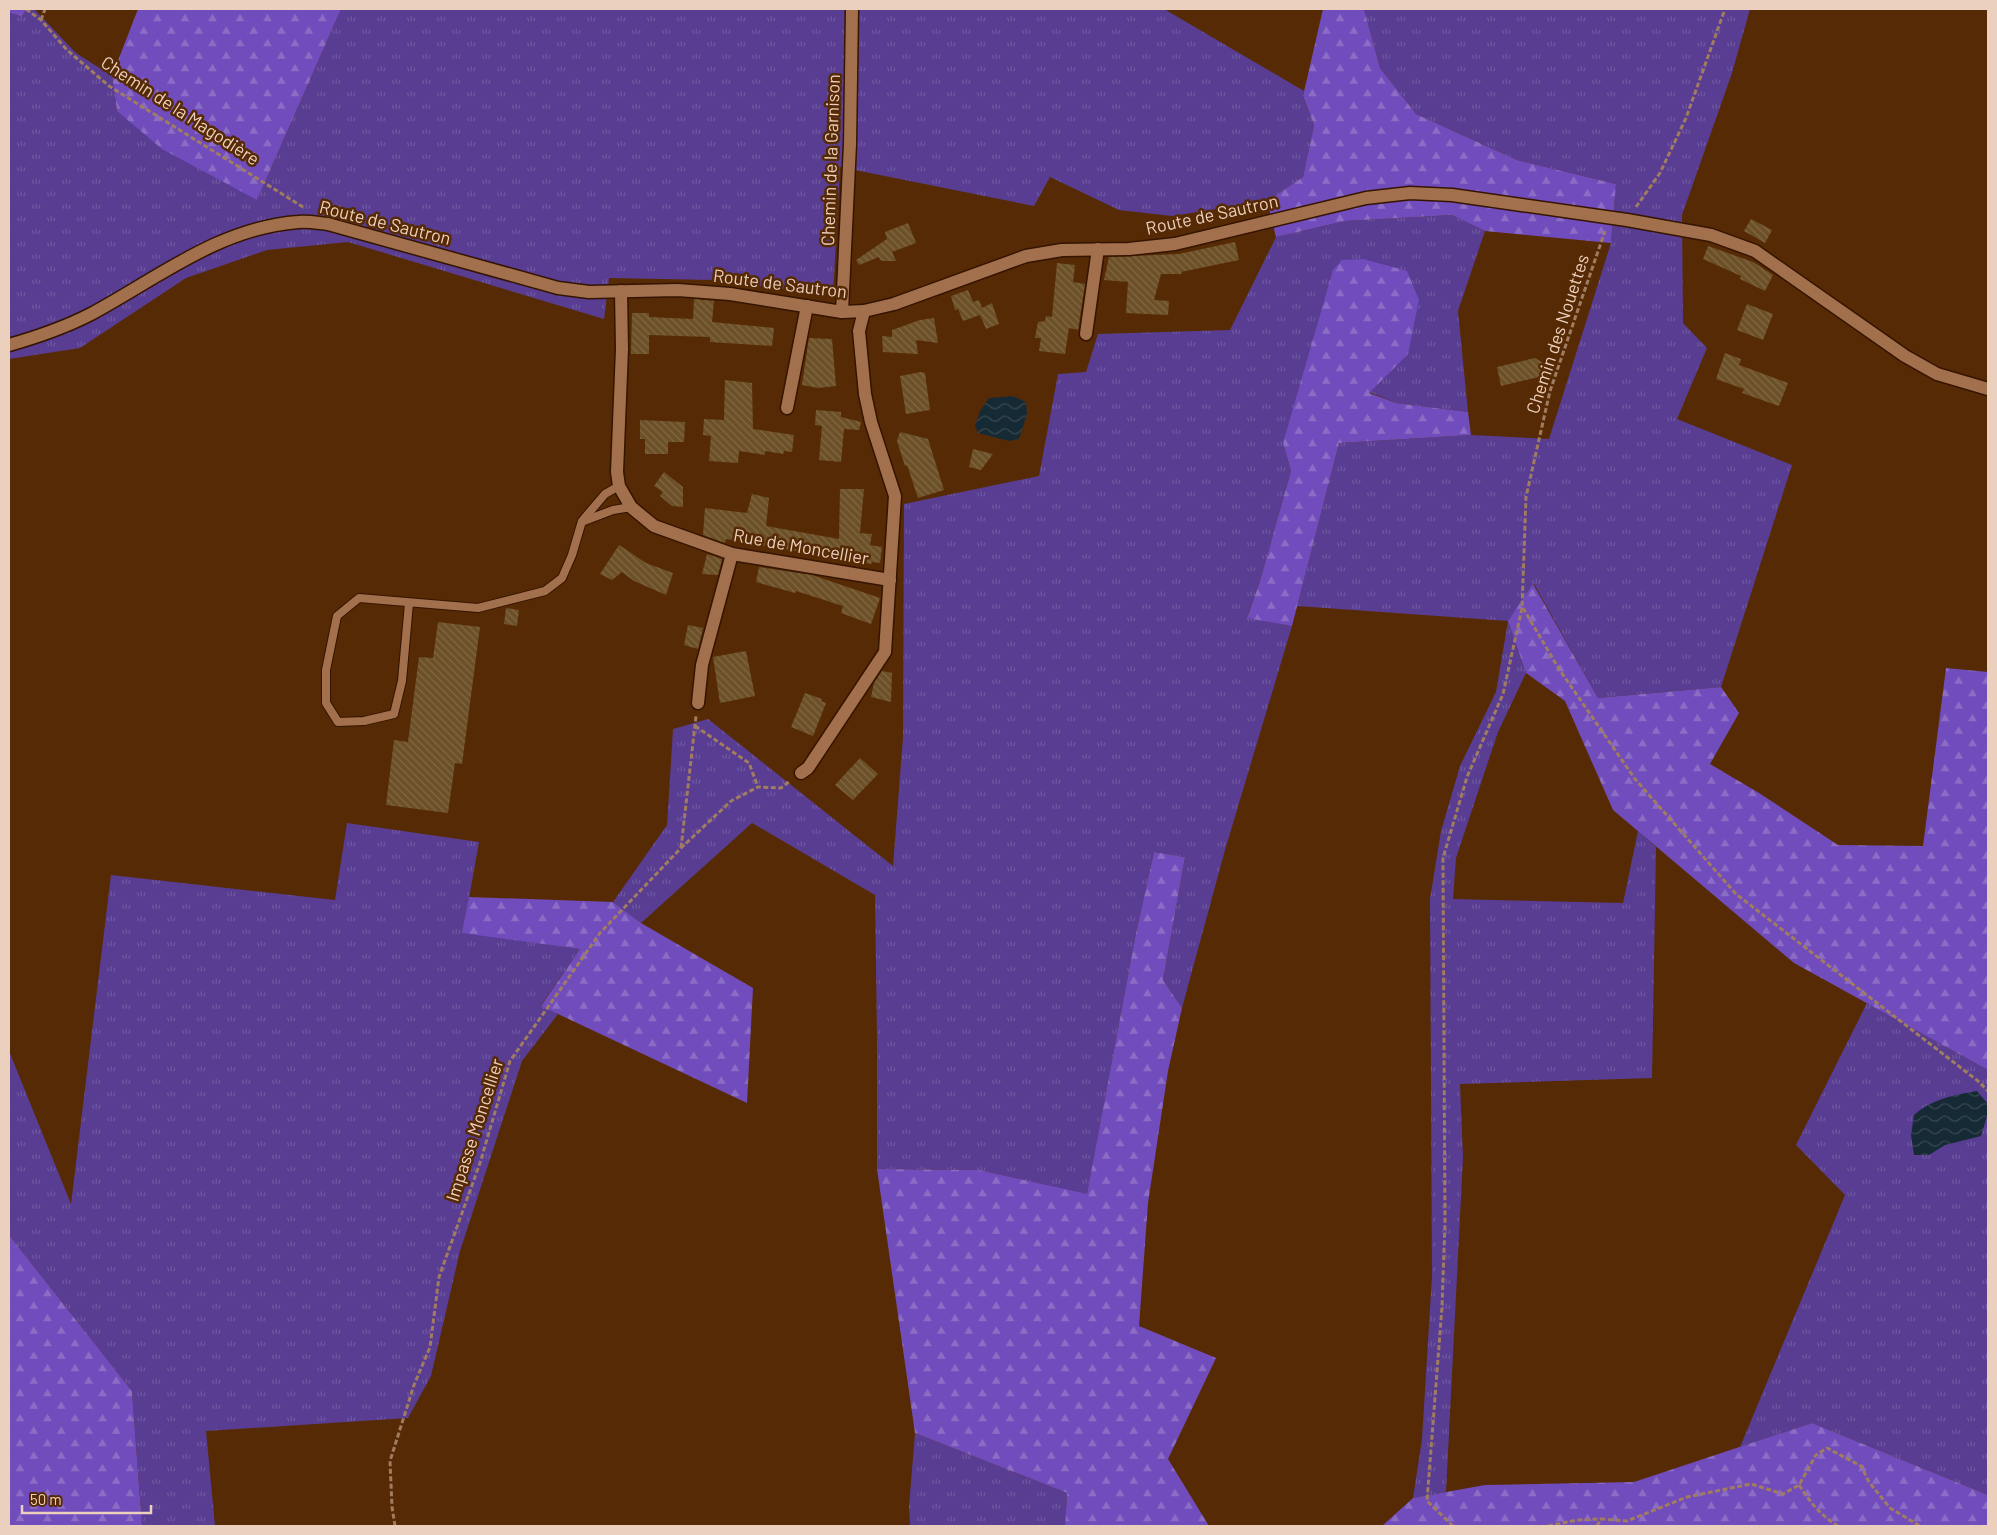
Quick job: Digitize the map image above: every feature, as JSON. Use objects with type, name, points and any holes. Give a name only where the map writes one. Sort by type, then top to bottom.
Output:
[{"type":"street","name":"Chemin de la Garnison","points":[[842,312],[850,144],[852,9]]},
{"type":"street","name":"Route de Sautron","points":[[9,345],[50,333],[90,314],[189,256],[210,246],[258,228],[299,221],[328,224],[558,288],[589,292],[678,290],[721,294],[842,312],[864,311],[894,304],[1026,256],[1062,250],[1129,249],[1175,244],[1358,200],[1410,193],[1495,200],[1711,235],[1755,251],[1905,356],[1937,374],[1988,389]]},
{"type":"street","points":[[1086,334],[1098,249]]},
{"type":"street","name":"Rue de Moncellier","points":[[621,291],[622,349],[617,472],[620,486],[631,507],[654,526],[732,554],[890,580],[895,496],[864,394],[860,331],[864,311]]},
{"type":"street","points":[[787,408],[807,306]]},
{"type":"street","points":[[698,703],[702,665],[732,554]]},
{"type":"street","points":[[801,773],[808,768],[885,652],[890,580]]},
{"type":"lane","points":[[409,602],[402,681],[394,714],[364,720],[338,722],[326,702],[326,670],[337,616],[359,598],[409,602],[478,608],[545,590],[562,578],[572,555],[582,521],[605,494],[620,486]]},
{"type":"lane","points":[[582,521],[613,510],[631,507]]},
{"type":"path","name":"Chemin de la Magodière","points":[[26,9],[40,20],[67,50],[109,86],[307,209]]},
{"type":"path","points":[[40,20],[45,9]]},
{"type":"path","points":[[1627,220],[1660,173],[1686,118],[1724,9]]},
{"type":"path","name":"Chemin des Nouettes","points":[[1453,1526],[1427,1502],[1442,1307],[1445,1223],[1443,858],[1467,777],[1503,694],[1522,608],[1526,497],[1550,391],[1610,218]]},
{"type":"path","points":[[1522,608],[1559,669],[1635,779],[1736,894],[1978,1080],[1988,1090]]},
{"type":"path","points":[[681,848],[698,703]]},
{"type":"path","points":[[695,726],[749,762],[758,787]]},
{"type":"path","name":"Impasse Moncellier","points":[[395,1526],[392,1508],[390,1461],[414,1386],[430,1347],[439,1277],[480,1163],[510,1061],[600,932],[681,848],[731,801],[758,787],[781,788],[801,773]]},
{"type":"path","points":[[1548,1526],[1577,1520],[1627,1522],[1687,1497],[1751,1484],[1783,1494],[1799,1485],[1816,1455],[1827,1448],[1861,1466],[1869,1482],[1890,1508],[1920,1526]]},
{"type":"path","points":[[1799,1485],[1812,1505],[1828,1520],[1838,1526]]},
{"type":"path","points":[[1597,1526],[1601,1520]]},
{"type":"green space","points":[[9,9],[27,9],[22,16],[9,13]]},
{"type":"green space","points":[[27,9],[34,9],[76,53],[112,76],[117,111],[257,200],[341,9],[1164,9],[1304,91],[1303,97],[1314,125],[1303,177],[1267,201],[1172,216],[1119,210],[1050,177],[1034,206],[840,167],[833,295],[716,280],[609,278],[604,319],[348,242],[267,250],[186,278],[80,348],[9,359],[9,13],[22,16]]},
{"type":"green space","points":[[138,9],[341,9],[257,200],[162,149],[117,111],[112,76]]},
{"type":"green space","points":[[1323,9],[1364,9],[1380,68],[1416,114],[1517,160],[1616,184],[1611,243],[1485,231],[1452,215],[1345,221],[1276,237],[1267,201],[1303,177],[1314,125],[1303,96]]},
{"type":"green space","points":[[1364,9],[1750,9],[1732,73],[1682,215],[1683,323],[1707,348],[1677,419],[1792,465],[1721,687],[1598,698],[1534,584],[1508,621],[1297,606],[1339,443],[1471,435],[1549,439],[1611,243],[1616,184],[1517,160],[1416,114],[1380,68]]},
{"type":"green space","points":[[1452,215],[1485,231],[1458,311],[1468,412],[1396,403],[1369,392],[1407,354],[1283,443],[1291,471],[1260,581],[1247,617],[1292,626],[1225,850],[1182,1008],[1163,980],[1185,857],[1154,852],[1136,933],[1087,1195],[979,1170],[877,1169],[875,895],[752,823],[641,923],[613,902],[667,825],[673,729],[708,719],[893,866],[903,737],[904,504],[1039,476],[1058,374],[1086,372],[1098,334],[1230,330],[1276,237],[1345,221]]},
{"type":"green space","points":[[1363,259],[1407,271],[1419,300],[1408,354],[1369,393],[1396,403],[1468,412],[1471,435],[1339,443],[1292,626],[1247,618],[1260,581],[1291,471],[1283,443],[1333,270],[1342,260]]},
{"type":"green space","points":[[1533,584],[1598,698],[1721,687],[1739,713],[1710,764],[1759,793],[1838,845],[1923,846],[1946,668],[1988,672],[1988,1070],[1794,963],[1613,810],[1565,701],[1526,673],[1508,621]]},
{"type":"green space","points":[[1508,621],[1526,673],[1498,732],[1456,858],[1453,899],[1623,903],[1638,831],[1656,847],[1652,1078],[1460,1084],[1463,1157],[1446,1492],[1413,1498],[1422,1439],[1432,1276],[1430,899],[1441,831],[1460,766],[1496,692]]},
{"type":"green space","points":[[347,823],[479,842],[463,932],[580,949],[541,1005],[558,1014],[522,1061],[460,1251],[431,1376],[408,1418],[206,1431],[215,1526],[142,1526],[132,1391],[9,1235],[9,1051],[71,1204],[111,875],[335,900]]},
{"type":"green space","points":[[1154,852],[1185,857],[1163,980],[1182,1008],[1168,1071],[1148,1203],[1139,1326],[1216,1358],[1168,1459],[1209,1526],[1065,1526],[1067,1493],[915,1433],[877,1169],[979,1170],[1087,1194],[1136,933]]},
{"type":"green space","points":[[469,897],[613,902],[641,923],[753,988],[747,1103],[541,1006],[580,949],[462,933]]},
{"type":"green space","points":[[1867,1003],[1988,1070],[1988,1495],[1812,1423],[1740,1447],[1845,1195],[1796,1145]]},
{"type":"green space","points":[[9,1235],[132,1391],[142,1526],[9,1526]]},
{"type":"green space","points":[[1812,1423],[1988,1495],[1988,1526],[1382,1526],[1413,1498],[1485,1485],[1634,1482]]},
{"type":"green space","points":[[915,1433],[1067,1493],[1065,1526],[910,1526],[909,1506]]},
{"type":"water","points":[[1013,396],[1026,402],[1027,414],[1019,439],[1009,441],[978,433],[975,426],[980,411],[989,398]]},
{"type":"water","points":[[1977,1091],[1988,1104],[1988,1113],[1981,1136],[1945,1145],[1929,1155],[1914,1155],[1911,1135],[1914,1115],[1936,1101]]},
{"type":"building","points":[[1751,219],[1772,230],[1765,243],[1744,231]]},
{"type":"building","points":[[908,223],[916,243],[892,252],[896,261],[884,261],[880,260],[879,257],[859,265],[856,260],[887,239],[885,232]]},
{"type":"building","points":[[1235,242],[1239,260],[1181,272],[1182,274],[1161,274],[1154,300],[1169,301],[1168,315],[1126,313],[1128,282],[1104,280],[1109,257],[1179,254]]},
{"type":"building","points":[[1708,246],[1753,262],[1773,275],[1765,291],[1740,279],[1741,276],[1703,259]]},
{"type":"building","points":[[1057,263],[1075,265],[1073,282],[1085,284],[1078,330],[1069,328],[1065,354],[1039,351],[1041,338],[1035,338],[1038,322],[1045,321],[1046,316],[1052,317]]},
{"type":"building","points":[[968,290],[973,302],[979,300],[982,308],[992,303],[999,324],[986,329],[980,315],[963,321],[958,309],[955,310],[951,296]]},
{"type":"building","points":[[694,299],[714,301],[712,322],[774,328],[772,346],[710,342],[710,337],[649,335],[649,354],[631,354],[632,313],[649,313],[649,317],[693,319]]},
{"type":"building","points":[[1747,304],[1773,314],[1763,340],[1737,330]]},
{"type":"building","points":[[934,318],[938,343],[916,340],[918,354],[883,352],[882,336],[892,337],[892,330],[920,320]]},
{"type":"building","points":[[809,338],[832,339],[836,386],[818,388],[802,385]]},
{"type":"building","points":[[1725,353],[1741,359],[1739,365],[1788,383],[1779,406],[1742,393],[1744,389],[1716,379]]},
{"type":"building","points":[[1535,358],[1545,364],[1552,374],[1501,386],[1497,367]]},
{"type":"building","points":[[925,373],[930,410],[906,414],[900,376]]},
{"type":"building","points":[[725,380],[752,383],[753,429],[794,435],[792,452],[784,451],[783,454],[765,451],[765,455],[739,451],[738,463],[709,461],[711,436],[703,435],[704,419],[724,420]]},
{"type":"building","points":[[816,410],[841,412],[841,417],[861,422],[859,430],[844,429],[841,462],[819,460],[822,426],[815,425]]},
{"type":"building","points":[[640,420],[685,422],[684,442],[668,442],[668,454],[645,454],[645,439],[640,439]]},
{"type":"building","points":[[900,432],[928,439],[944,490],[918,498],[897,441]]},
{"type":"building","points":[[973,449],[993,454],[981,470],[969,467]]},
{"type":"building","points":[[664,472],[683,487],[683,507],[672,506],[660,496],[663,492],[654,486]]},
{"type":"building","points":[[840,489],[864,489],[860,533],[872,534],[870,545],[882,547],[880,563],[872,562],[871,564],[726,539],[725,543],[703,535],[705,508],[747,513],[752,494],[769,498],[766,526],[839,539]]},
{"type":"building","points":[[619,545],[646,563],[673,573],[666,595],[634,581],[622,572],[612,580],[600,574]]},
{"type":"building","points":[[707,554],[722,559],[718,575],[702,574]]},
{"type":"building","points":[[759,567],[812,575],[880,598],[871,624],[841,613],[843,606],[796,591],[795,593],[756,582]]},
{"type":"building","points":[[506,608],[519,610],[517,626],[504,624]]},
{"type":"building","points":[[438,622],[480,627],[462,764],[455,763],[448,813],[386,805],[394,740],[408,742],[419,657],[433,658]]},
{"type":"building","points":[[688,625],[703,628],[698,649],[684,645]]},
{"type":"building","points":[[746,651],[755,696],[720,703],[713,657]]},
{"type":"building","points":[[882,671],[892,673],[891,702],[871,697],[874,683]]},
{"type":"building","points":[[805,693],[822,699],[821,701],[826,703],[813,736],[791,727]]},
{"type":"building","points":[[860,758],[878,774],[853,800],[835,785]]}]
